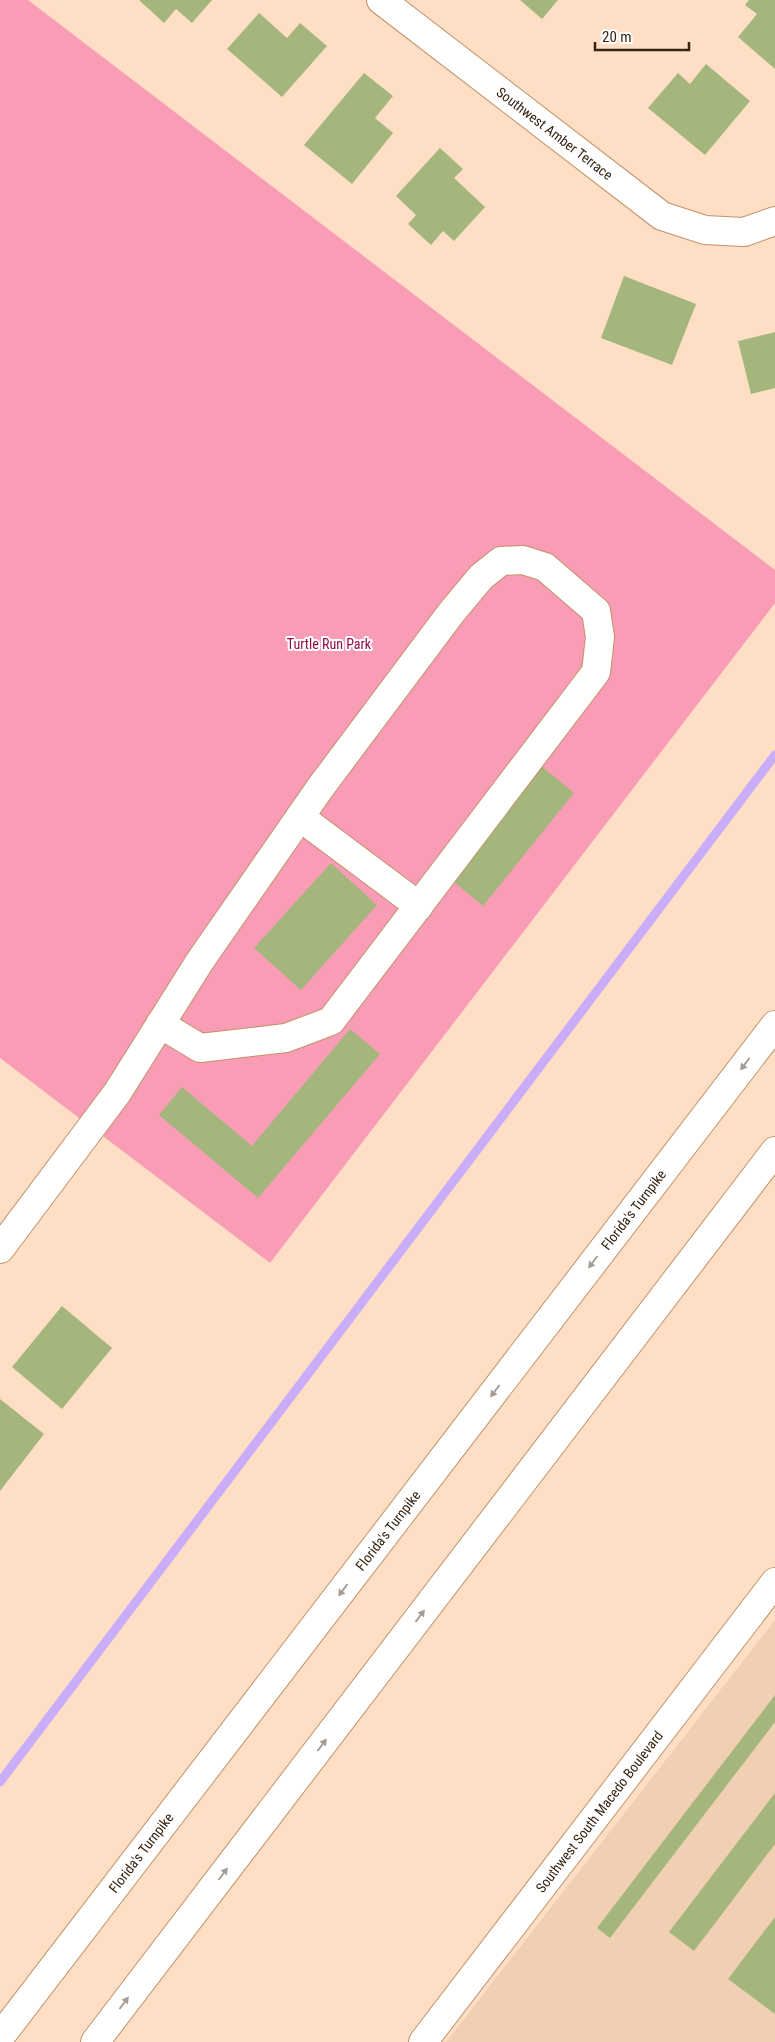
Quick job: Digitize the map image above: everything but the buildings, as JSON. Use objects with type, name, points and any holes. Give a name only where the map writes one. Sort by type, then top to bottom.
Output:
[{"type":"main road","name":"Southwest Amber Terrace","points":[[393,3],[662,216],[705,230],[744,232],[775,221]]},
{"type":"main road","points":[[0,1249],[117,1093],[160,1024],[200,961],[300,817],[451,613],[481,577],[501,561],[523,560],[545,567],[596,611],[600,637],[596,672],[331,1021],[286,1038],[200,1048],[160,1024]]},
{"type":"main road","points":[[300,817],[419,906]]},
{"type":"main road","name":"Florida's Turnpike","points":[[0,2037],[775,1025]]},
{"type":"main road","points":[[95,2042],[775,1151]]},
{"type":"main road","name":"Southwest South Macedo Boulevard","points":[[424,2042],[775,1582]]},
{"type":"shaded area","points":[[775,1620],[775,2042],[446,2042]]},
{"type":"green space","name":"Turtle Run Park","points":[[0,0],[28,0],[775,570],[775,603],[270,1263],[0,1058]]},
{"type":"waterway","points":[[0,1782],[775,755]]}]
